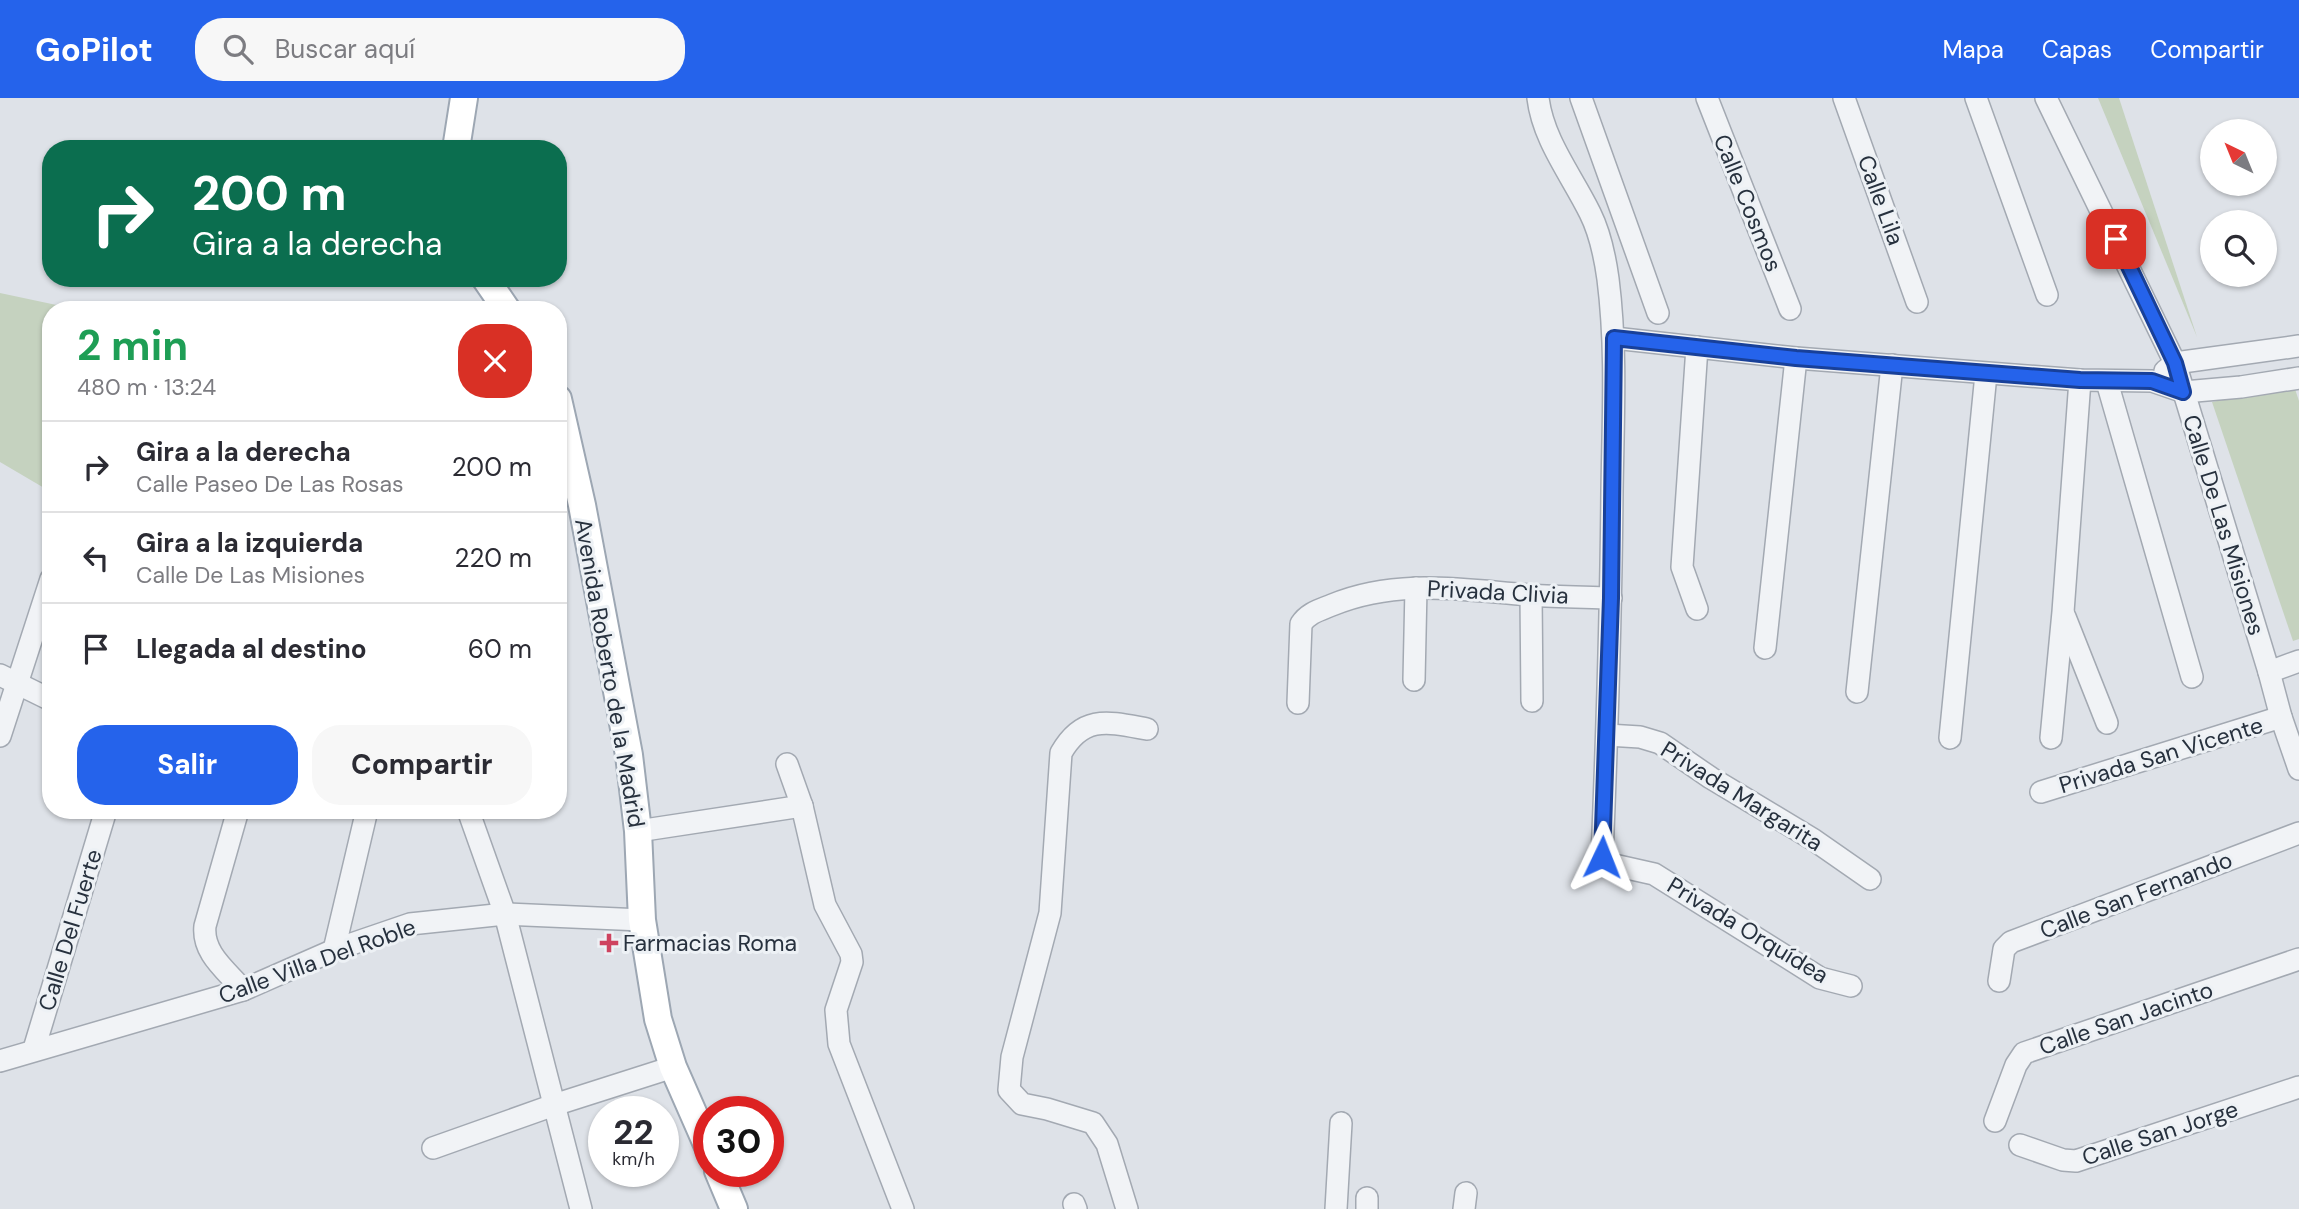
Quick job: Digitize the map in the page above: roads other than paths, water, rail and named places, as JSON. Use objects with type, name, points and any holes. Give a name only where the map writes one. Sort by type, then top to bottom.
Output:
[{"type":"main road","points":[[457,140],[464,98]]},
{"type":"main road","name":"Avenida Roberto de la Madrid","points":[[567,439],[629,755],[638,831],[642,920],[658,1019],[673,1067],[693,1113]]},
{"type":"main road","points":[[725,1187],[734,1209]]},
{"type":"street","points":[[1538,98],[1540,116],[1548,135],[1591,215],[1608,277],[1614,338],[1607,735]]},
{"type":"street","points":[[1581,98],[1658,313]]},
{"type":"street","name":"Calle Cosmos","points":[[1707,98],[1790,309]]},
{"type":"street","name":"Calle Lila","points":[[1844,98],[1917,302]]},
{"type":"street","points":[[1976,98],[2047,295]]},
{"type":"street","name":"Calle De Las Misiones","points":[[2046,98],[2175,363],[2281,717],[2299,768]]},
{"type":"street","points":[[1614,338],[1796,358],[1986,374],[2107,382],[2152,381],[2183,392],[2299,378]]},
{"type":"street","points":[[2152,381],[2175,363],[2299,346]]},
{"type":"street","points":[[1697,347],[1682,567],[1697,609]]},
{"type":"street","points":[[1765,648],[1796,358]]},
{"type":"street","points":[[1857,692],[1892,365]]},
{"type":"street","points":[[1950,738],[1986,374]]},
{"type":"street","points":[[2052,738],[2080,380]]},
{"type":"street","points":[[2107,382],[2192,677]]},
{"type":"street","name":"Privada Clivia","points":[[1298,704],[1301,624],[1306,617],[1355,595],[1416,588],[1458,587],[1531,595],[1611,598]]},
{"type":"street","points":[[1414,680],[1416,588]]},
{"type":"street","points":[[1531,595],[1532,701]]},
{"type":"street","points":[[0,736],[9,678],[42,600]]},
{"type":"street","points":[[2063,612],[2107,723]]},
{"type":"street","points":[[2269,672],[2299,661]]},
{"type":"street","points":[[9,678],[42,695]]},
{"type":"street","name":"Privada San Vicente","points":[[2041,792],[2281,717]]},
{"type":"street","points":[[1127,1209],[1107,1144],[1093,1123],[1022,1104],[1009,1090],[1012,1057],[1049,913],[1061,753],[1071,736],[1085,726],[1116,723],[1147,730]]},
{"type":"street","name":"Privada Orquídea","points":[[1607,735],[1602,857],[1605,863],[1654,874],[1820,978],[1851,986]]},
{"type":"street","name":"Privada Margarita","points":[[1607,735],[1640,737],[1660,743],[1711,778],[1814,840],[1870,879]]},
{"type":"street","points":[[787,764],[802,806],[825,905],[851,954],[852,962],[836,1010],[839,1044],[903,1209]]},
{"type":"street","points":[[638,831],[802,806]]},
{"type":"street","name":"Calle Del Fuerte","points":[[34,1049],[103,819]]},
{"type":"street","points":[[235,819],[204,938],[207,948],[243,990]]},
{"type":"street","points":[[334,950],[365,819]]},
{"type":"street","points":[[471,819],[505,915],[580,1209]]},
{"type":"street","name":"Calle San Fernando","points":[[1999,981],[2004,949],[2011,942],[2299,833]]},
{"type":"street","name":"Calle Villa Del Roble","points":[[0,1061],[243,990],[334,950],[410,924],[505,915],[642,920]]},
{"type":"street","name":"Calle San Jacinto","points":[[1995,1121],[2016,1065],[2024,1053],[2299,959]]},
{"type":"street","points":[[433,1148],[673,1067]]},
{"type":"street","name":"Calle San Jorge","points":[[2020,1145],[2063,1160],[2076,1161],[2299,1087]]},
{"type":"street","points":[[1336,1209],[1341,1123]]},
{"type":"place","name":"Farmacias Roma","points":[[609,943]]}]
